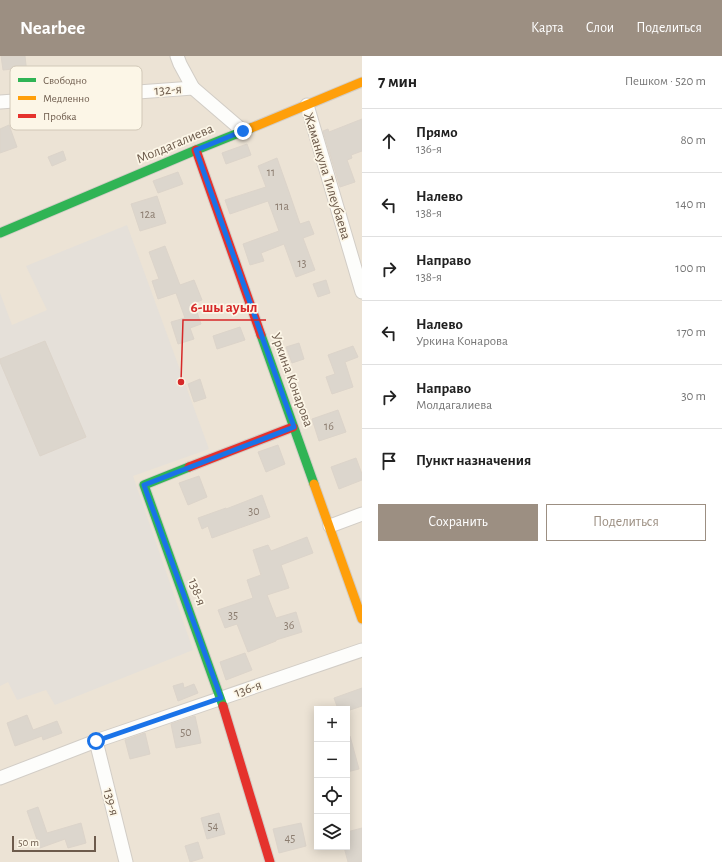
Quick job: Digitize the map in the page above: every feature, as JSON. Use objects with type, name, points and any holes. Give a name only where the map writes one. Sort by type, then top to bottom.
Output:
[{"type":"street","points":[[177,56],[193,88],[243,131]]},
{"type":"street","name":"Молдагалиева","points":[[0,233],[362,82]]},
{"type":"street","name":"132-я","points":[[142,92],[193,88]]},
{"type":"street","name":"132-я","points":[[0,102],[10,101]]},
{"type":"street","name":"Жаманкула Тилеубаева","points":[[306,106],[362,292]]},
{"type":"street","name":"Уркина Конарова","points":[[196,150],[362,619]]},
{"type":"street","name":"138-я","points":[[270,862],[221,698],[144,485],[294,427]]},
{"type":"street","points":[[330,526],[362,514]]},
{"type":"street","name":"136-я","points":[[0,778],[96,741],[362,650]]},
{"type":"street","name":"139-я","points":[[96,741],[126,862]]},
{"type":"shaded area","points":[[0,56],[362,56],[362,862],[0,862]]},
{"type":"shaded area","points":[[127,225],[209,449],[133,476],[193,650],[55,705],[46,690],[17,700],[8,682],[0,686],[0,293],[12,325],[47,310],[26,266]]},
{"type":"building","points":[[1,56],[25,56],[26,66],[10,66],[10,69],[3,70]]},
{"type":"building","points":[[362,119],[362,151],[351,155],[352,158],[347,160],[355,182],[340,187],[323,131],[328,129],[329,132]]},
{"type":"building","points":[[9,125],[17,147],[0,153],[0,129]]},
{"type":"building","points":[[247,144],[251,155],[226,164],[222,153]]},
{"type":"building","points":[[63,151],[66,160],[52,166],[48,157]]},
{"type":"building","points":[[277,158],[300,224],[309,221],[314,234],[303,238],[315,270],[296,277],[284,244],[261,253],[264,261],[250,265],[243,244],[279,231],[268,201],[230,214],[225,200],[266,187],[258,166]]},
{"type":"building","points":[[178,172],[183,184],[158,193],[153,181]]},
{"type":"building","points":[[157,196],[166,223],[140,231],[131,204]]},
{"type":"building","points":[[165,246],[180,285],[194,280],[202,300],[194,303],[201,324],[190,328],[194,339],[178,344],[171,322],[185,318],[176,293],[158,299],[152,281],[159,279],[149,252]]},
{"type":"building","points":[[326,280],[330,293],[318,297],[313,284]]},
{"type":"building","points":[[240,327],[245,340],[217,349],[213,336]]},
{"type":"building","points":[[45,341],[86,437],[40,456],[0,359]]},
{"type":"building","points":[[299,343],[304,359],[292,363],[286,347]]},
{"type":"building","points":[[353,346],[358,357],[345,362],[353,387],[332,394],[326,377],[335,374],[328,355]]},
{"type":"building","points":[[200,379],[206,398],[194,402],[188,384]]},
{"type":"building","points":[[338,410],[346,432],[319,441],[312,419]]},
{"type":"building","points":[[278,445],[285,464],[266,472],[258,452]]},
{"type":"building","points":[[356,458],[362,474],[362,480],[339,489],[331,467]]},
{"type":"building","points":[[199,476],[207,497],[188,505],[179,483]]},
{"type":"building","points":[[262,495],[270,517],[212,538],[208,526],[202,529],[198,518]]},
{"type":"building","points":[[307,537],[313,553],[281,565],[289,588],[267,595],[276,618],[296,612],[302,632],[276,640],[248,652],[237,624],[225,628],[218,610],[253,598],[247,580],[261,575],[253,550],[268,545],[271,551]]},
{"type":"building","points":[[245,653],[252,670],[226,680],[220,662]]},
{"type":"building","points":[[183,683],[184,688],[194,684],[198,693],[178,701],[173,686]]},
{"type":"building","points":[[362,688],[362,706],[350,710],[350,706],[337,706],[334,698]]},
{"type":"building","points":[[27,715],[33,730],[57,721],[62,733],[43,740],[42,736],[15,746],[7,723]]},
{"type":"building","points":[[195,716],[201,743],[176,748],[171,724]]},
{"type":"building","points":[[145,733],[150,754],[130,759],[125,740]]},
{"type":"building","points":[[350,736],[359,769],[350,771]]},
{"type":"building","points":[[38,807],[47,833],[81,823],[86,843],[68,848],[65,839],[40,848],[27,811]]},
{"type":"building","points":[[219,813],[225,834],[207,839],[201,818]]},
{"type":"building","points":[[301,823],[306,846],[279,853],[273,829]]},
{"type":"building","points":[[362,828],[362,862],[348,862],[345,850],[350,850],[350,831]]},
{"type":"building","points":[[198,842],[203,858],[190,862],[185,846]]},
{"type":"traffic: fast","points":[[0,233],[251,128]]},
{"type":"traffic: fast","points":[[261,335],[314,484]]},
{"type":"traffic: fast","points":[[189,467],[144,485],[223,706]]},
{"type":"traffic: slow","points":[[251,128],[362,82]]},
{"type":"traffic: slow","points":[[314,484],[362,619]]},
{"type":"traffic: jam","points":[[196,150],[261,335]]},
{"type":"traffic: jam","points":[[189,467],[293,427]]},
{"type":"traffic: jam","points":[[223,706],[270,862]]},
{"type":"place","name":"6-шы ауыл","points":[[181,382]]},
{"type":"route","points":[[96,741],[221,698],[144,485],[294,427],[196,150],[243,131]]}]
